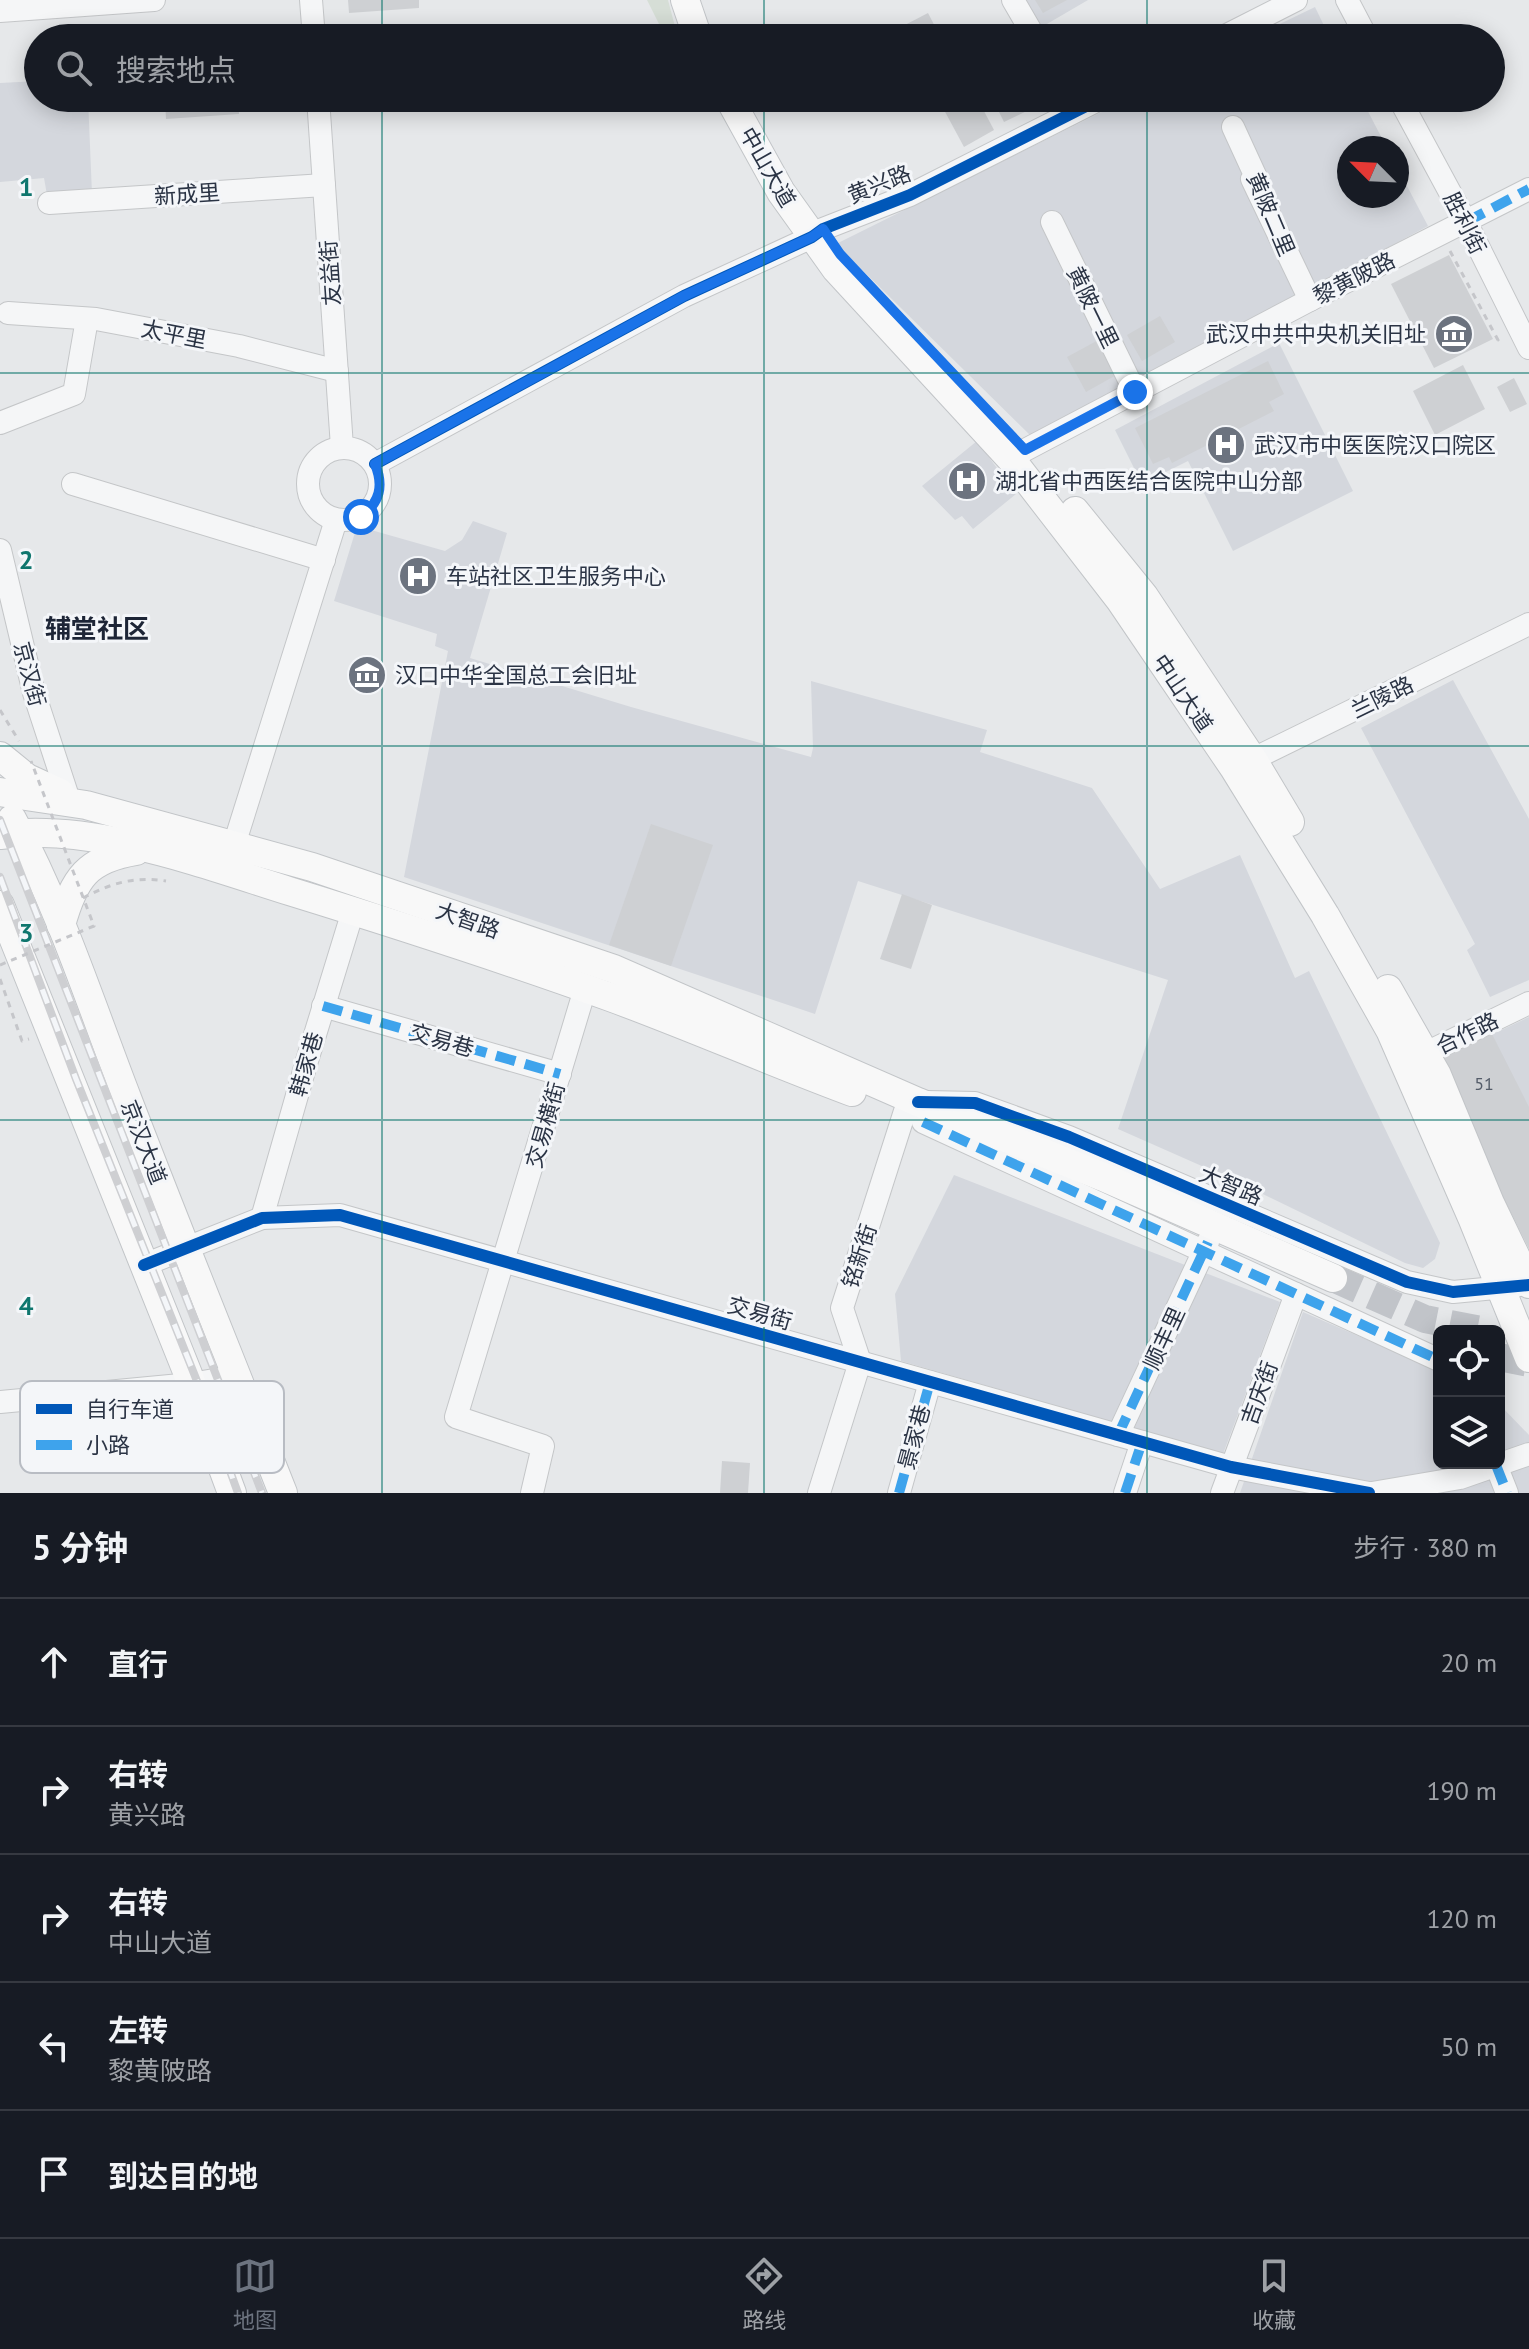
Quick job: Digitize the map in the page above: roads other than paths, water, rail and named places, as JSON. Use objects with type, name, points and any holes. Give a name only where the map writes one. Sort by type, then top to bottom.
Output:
[{"type":"main road","points":[[685,0],[693,24]]},
{"type":"main road","points":[[705,0],[712,24]]},
{"type":"main road","name":"中山大道","points":[[737,112],[781,192],[817,233]]},
{"type":"main road","name":"中山大道","points":[[754,112],[836,269],[1018,454],[1120,600],[1244,764],[1390,1030],[1416,1059],[1529,1284]]},
{"type":"main road","points":[[12,752],[27,778],[68,797]]},
{"type":"main road","name":"大智路","points":[[0,793],[86,805],[312,867],[614,969],[1206,1247],[1317,1288]]},
{"type":"main road","name":"京汉大道","points":[[0,793],[10,834],[61,925],[185,1250],[239,1381]]},
{"type":"main road","name":"大智路","points":[[10,834],[42,833],[163,852],[353,911],[585,989],[794,1071],[1103,1177],[1317,1288]]},
{"type":"main road","points":[[61,925],[76,885],[95,862],[138,851],[163,852]]},
{"type":"main road","name":"京汉大道","points":[[0,905],[190,1381]]},
{"type":"main road","name":"中山大道","points":[[1416,1059],[1529,1358]]},
{"type":"main road","name":"京汉大道","points":[[224,1473],[232,1493]]},
{"type":"main road","name":"京汉大道","points":[[275,1473],[283,1493]]},
{"type":"street","points":[[0,11],[154,0]]},
{"type":"street","points":[[311,0],[313,24]]},
{"type":"street","points":[[1013,0],[1027,24]]},
{"type":"street","points":[[1249,24],[1296,0]]},
{"type":"street","points":[[1347,0],[1360,24]]},
{"type":"street","name":"友益街","points":[[319,112],[342,447]]},
{"type":"street","name":"黄兴路","points":[[375,464],[684,296],[817,233],[910,195],[1059,112]]},
{"type":"street","name":"胜利街","points":[[1407,112],[1529,348]]},
{"type":"street","name":"黄陂二里","points":[[1233,127],[1255,175],[1252,179],[1310,300]]},
{"type":"street","name":"新成里","points":[[49,203],[324,185]]},
{"type":"street","name":"黎黄陂路","points":[[1018,454],[1529,189]]},
{"type":"street","name":"黄陂一里","points":[[1052,222],[1135,392]]},
{"type":"street","name":"太平里","points":[[8,313],[87,319],[239,346],[337,371]]},
{"type":"street","points":[[0,423],[74,394],[87,319]]},
{"type":"street","points":[[342,447],[355,449],[375,464],[381,486],[378,498],[361,517],[336,520],[321,512],[313,503],[308,491],[308,478],[319,457],[330,450],[342,447]]},
{"type":"street","points":[[73,484],[324,560]]},
{"type":"street","points":[[234,845],[336,520]]},
{"type":"street","name":"京汉街","points":[[0,550],[34,693],[68,797]]},
{"type":"street","name":"兰陵路","points":[[1244,764],[1529,624]]},
{"type":"street","name":"韩家巷","points":[[262,1218],[353,911]]},
{"type":"street","name":"交易横街","points":[[532,1493],[543,1446],[456,1417],[585,989]]},
{"type":"street","name":"合作路","points":[[1416,1059],[1529,1003]]},
{"type":"street","name":"交易巷","points":[[323,1006],[560,1074]]},
{"type":"street","name":"大智路","points":[[916,1112],[975,1103],[1069,1137],[1407,1282],[1453,1292],[1529,1284]]},
{"type":"street","name":"铭新街","points":[[860,1362],[842,1308],[916,1112]]},
{"type":"street","name":"交易街","points":[[144,1265],[262,1218],[340,1215],[1231,1467],[1371,1493],[1432,1488],[1485,1469]]},
{"type":"street","name":"顺丰里","points":[[1118,1435],[1206,1247]]},
{"type":"street","name":"大智路","points":[[1317,1288],[1433,1356]]},
{"type":"street","name":"吉庆街","points":[[1222,1493],[1231,1467],[1317,1288]]},
{"type":"street","points":[[819,1493],[860,1362]]},
{"type":"street","points":[[208,1381],[237,1376]]},
{"type":"street","name":"景家巷","points":[[899,1493],[930,1382]]},
{"type":"street","points":[[0,1402],[20,1400]]},
{"type":"street","points":[[1125,1493],[1142,1442]]},
{"type":"street","name":"交易街","points":[[1505,1462],[1529,1454]]},
{"type":"street","points":[[1498,1469],[1507,1493]]},
{"type":"tunnel","points":[[1333,1278],[1425,1319],[1456,1325]]},
{"type":"tunnel","points":[[1505,1358],[1529,1363]]},
{"type":"railway","points":[[0,820],[218,1381]]},
{"type":"railway","points":[[0,877],[76,1079],[197,1381]]},
{"type":"railway","points":[[231,1473],[238,1493]]},
{"type":"railway","points":[[254,1473],[262,1493]]},
{"type":"place","name":"武汉中共中央机关旧址","points":[[1454,334]]},
{"type":"place","name":"武汉市中医医院汉口院区","points":[[1226,445]]},
{"type":"place","name":"湖北省中西医结合医院中山分部","points":[[967,481]]},
{"type":"place","name":"车站社区卫生服务中心","points":[[418,576]]},
{"type":"place","name":"汉口中华全国总工会旧址","points":[[367,675]]},
{"type":"district","name":"辅堂社区","points":[[97,628]]}]
